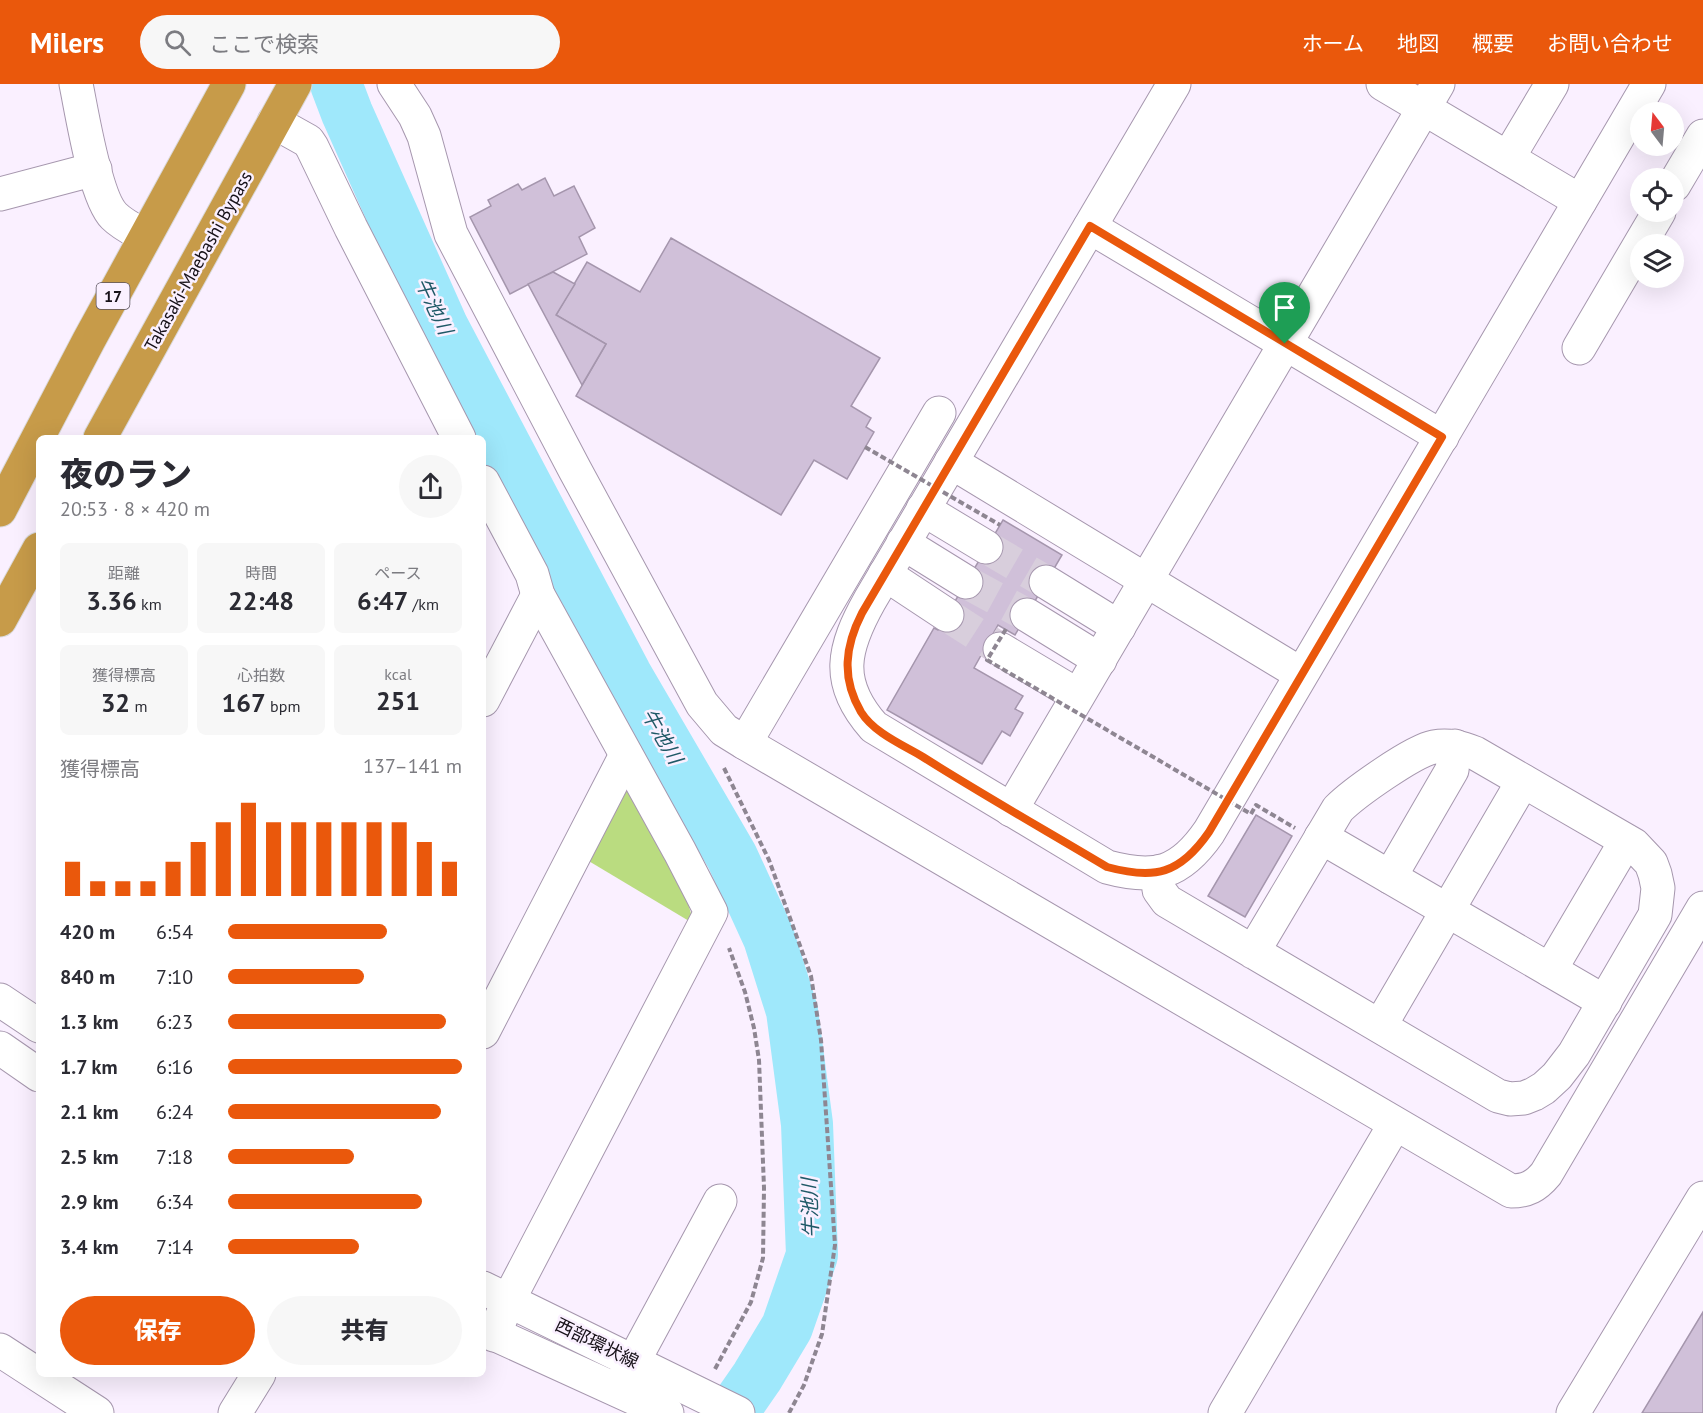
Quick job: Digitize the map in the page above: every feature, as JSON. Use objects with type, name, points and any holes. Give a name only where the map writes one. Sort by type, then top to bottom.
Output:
[{"type":"highway","name":"17","points":[[40,435],[229,84]]},
{"type":"highway","name":"Takasaki-Maebashi Bypass","points":[[102,435],[295,84]]},
{"type":"highway","name":"17","points":[[0,510],[36,442]]},
{"type":"highway","points":[[0,620],[36,554]]},
{"type":"street","points":[[76,84],[95,170],[106,206],[124,225],[145,236]]},
{"type":"street","points":[[394,84],[415,116],[424,136],[451,234],[692,687],[702,704],[735,737],[1512,1191],[1531,1188],[1546,1174],[1703,908]]},
{"type":"street","points":[[1174,84],[854,628],[847,659],[847,676],[862,713],[874,727],[1107,867],[1131,873],[1158,872],[1184,860],[1209,832],[1649,84]]},
{"type":"street","points":[[1383,84],[1431,96],[1508,158],[1580,201]]},
{"type":"street","points":[[1508,158],[1552,84]]},
{"type":"street","points":[[1011,810],[1431,96]]},
{"type":"street","points":[[274,122],[308,141],[312,147],[457,435]]},
{"type":"street","points":[[1684,168],[1703,136]]},
{"type":"street","points":[[0,194],[95,170]]},
{"type":"street","points":[[1579,348],[1653,222]]},
{"type":"street","points":[[1090,226],[1442,437]]},
{"type":"street","points":[[735,737],[939,413]]},
{"type":"street","points":[[951,462],[1301,674]]},
{"type":"street","points":[[486,488],[532,574],[538,595],[711,912],[496,1294],[489,1332]]},
{"type":"street","points":[[923,509],[993,536]]},
{"type":"street","points":[[903,543],[966,582]]},
{"type":"street","points":[[885,574],[947,615]]},
{"type":"street","points":[[1046,582],[1119,627]]},
{"type":"street","points":[[486,694],[538,595]]},
{"type":"street","points":[[1011,631],[1077,695]]},
{"type":"street","points":[[1011,631],[1100,660]]},
{"type":"street","points":[[1158,872],[1159,890],[1167,901],[1498,1096],[1510,1098],[1524,1098],[1544,1088],[1557,1076],[1574,1054],[1655,915],[1658,888],[1651,863],[1634,845],[1475,753],[1455,746],[1435,747],[1427,749],[1355,794],[1308,833],[1254,952]]},
{"type":"street","points":[[1390,877],[1452,770],[1455,746]]},
{"type":"street","points":[[486,1026],[626,755]]},
{"type":"street","points":[[1380,1026],[1523,781]]},
{"type":"street","points":[[1308,833],[1448,910],[1605,1002]]},
{"type":"street","points":[[1550,970],[1626,841]]},
{"type":"street","points":[[0,1000],[36,1024]]},
{"type":"street","points":[[0,1048],[36,1073]]},
{"type":"street","points":[[1225,1413],[1395,1124]]},
{"type":"street","points":[[1573,1413],[1703,1198]]},
{"type":"street","points":[[618,1390],[720,1202]]},
{"type":"street","name":"西部環状線","points":[[496,1294],[717,1402]]},
{"type":"street","name":"西部環状線","points":[[489,1332],[667,1413]]},
{"type":"street","points":[[0,1350],[36,1373]]},
{"type":"street","points":[[42,1377],[97,1413]]},
{"type":"street","points":[[235,1413],[257,1377]]},
{"type":"path","points":[[865,447],[993,536]]},
{"type":"path","points":[[1011,631],[987,660],[1251,813],[1256,806],[1308,833]]},
{"type":"path","points":[[735,737],[720,761],[769,860],[808,965],[821,1040],[835,1245],[822,1334],[804,1384],[789,1413]]},
{"type":"path","points":[[711,912],[733,958],[754,1028],[759,1060],[764,1188],[763,1258],[751,1302],[717,1402]]},
{"type":"green space","points":[[632,780],[679,872],[694,924],[582,857]]},
{"type":"building","points":[[545,178],[554,196],[574,186],[595,228],[579,237],[587,254],[510,294],[470,217],[491,206],[488,200],[518,184],[522,190]]},
{"type":"building","points":[[671,238],[880,358],[851,406],[871,418],[866,427],[874,432],[847,479],[814,460],[781,515],[576,396],[606,344],[556,315],[587,262],[640,292]]},
{"type":"building","points":[[553,272],[575,284],[556,315],[606,344],[582,385],[528,284]]},
{"type":"building","points":[[1003,520],[1062,555],[1015,635],[998,625],[974,668],[1023,696],[1015,709],[1023,713],[1010,736],[1002,731],[982,764],[887,710],[934,628],[938,630]]},
{"type":"building","points":[[1256,815],[1292,836],[1245,917],[1208,896]]},
{"type":"building","points":[[1703,1312],[1703,1413],[1642,1413]]},
{"type":"waterway","name":"牛池川","points":[[336,84],[443,328],[626,675],[732,857],[769,938],[792,1011],[807,1124],[812,1255],[787,1327],[732,1413]]},
{"type":"tunnel","points":[[986,547],[1046,582]]},
{"type":"tunnel","points":[[966,582],[1027,615]]},
{"type":"tunnel","points":[[947,615],[1000,649]]},
{"type":"route","points":[[1090,226],[1285,344],[1442,437],[1209,832],[1192,855],[1172,867],[1144,874],[1107,867],[874,727],[862,713],[847,676],[849,644],[854,628],[1090,226]]}]
